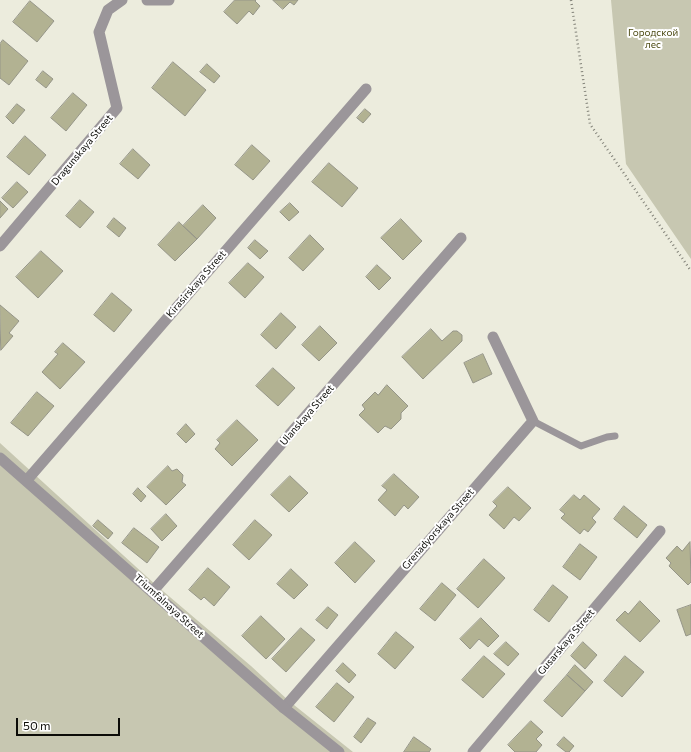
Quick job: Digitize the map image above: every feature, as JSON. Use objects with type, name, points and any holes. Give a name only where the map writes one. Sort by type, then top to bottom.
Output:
[{"type":"street","name":"Dragunskaya Street","points":[[0,246],[117,108],[99,32],[108,10],[122,0]]},
{"type":"street","points":[[147,0],[169,0]]},
{"type":"street","name":"Kirasirskaya Street","points":[[27,480],[366,89]]},
{"type":"street","name":"Ulanskaya Street","points":[[153,591],[461,238]]},
{"type":"street","points":[[494,337],[533,420]]},
{"type":"street","name":"Grenadyorskaya Street","points":[[284,708],[533,420]]},
{"type":"street","name":"Triumfalnaya Street","points":[[0,458],[27,480],[284,708],[339,752]]},
{"type":"street","name":"Gusarskaya Street","points":[[472,752],[660,531]]},
{"type":"lane","points":[[533,420],[581,446],[608,436],[615,436]]},
{"type":"path","points":[[571,0],[590,124],[691,271]]},
{"type":"green space","name":"Городской лес","points":[[611,0],[691,0],[691,259],[626,164]]},
{"type":"green space","points":[[0,443],[157,586],[251,666],[289,701],[353,752],[0,752]]},
{"type":"building","points":[[235,0],[256,0],[255,1],[260,6],[253,15],[249,11],[237,24],[224,12]]},
{"type":"building","points":[[273,0],[298,0],[294,5],[290,2],[283,9]]},
{"type":"building","points":[[30,1],[54,21],[37,42],[13,22]]},
{"type":"building","points":[[3,40],[28,61],[9,85],[0,78],[0,44]]},
{"type":"building","points":[[173,62],[206,90],[185,116],[152,88]]},
{"type":"building","points":[[207,64],[220,76],[214,83],[200,72]]},
{"type":"building","points":[[43,71],[53,79],[46,88],[36,80]]},
{"type":"building","points":[[73,93],[87,105],[66,131],[51,118]]},
{"type":"building","points":[[17,104],[25,110],[13,124],[6,117]]},
{"type":"building","points":[[365,109],[371,114],[363,123],[357,118]]},
{"type":"building","points":[[25,136],[46,155],[29,175],[7,157]]},
{"type":"building","points":[[252,145],[270,161],[253,180],[235,165]]},
{"type":"building","points":[[133,149],[150,165],[138,179],[120,164]]},
{"type":"building","points":[[329,163],[358,188],[342,207],[312,182]]},
{"type":"building","points":[[17,182],[28,192],[13,208],[2,198]]},
{"type":"building","points":[[80,200],[94,212],[80,228],[66,216]]},
{"type":"building","points":[[0,201],[8,209],[0,218]]},
{"type":"building","points":[[290,203],[299,212],[289,221],[280,212]]},
{"type":"building","points":[[203,205],[216,218],[197,239],[183,226]]},
{"type":"building","points":[[114,218],[126,228],[119,237],[107,227]]},
{"type":"building","points":[[401,219],[422,241],[403,260],[381,238]]},
{"type":"building","points":[[179,222],[197,239],[175,261],[158,245]]},
{"type":"building","points":[[310,235],[324,249],[303,271],[289,258]]},
{"type":"building","points":[[255,240],[268,251],[260,259],[248,248]]},
{"type":"building","points":[[41,251],[63,271],[38,298],[16,277]]},
{"type":"building","points":[[248,263],[264,277],[245,298],[229,283]]},
{"type":"building","points":[[377,265],[391,278],[379,290],[366,277]]},
{"type":"building","points":[[112,293],[132,310],[114,332],[94,315]]},
{"type":"building","points":[[0,305],[19,321],[9,333],[13,336],[1,350]]},
{"type":"building","points":[[281,313],[296,327],[276,349],[261,335]]},
{"type":"building","points":[[320,326],[337,343],[319,361],[302,345]]},
{"type":"building","points":[[431,329],[442,341],[453,331],[457,331],[462,335],[462,341],[423,379],[402,357]]},
{"type":"building","points":[[63,343],[85,362],[60,389],[42,372],[58,354],[55,352]]},
{"type":"building","points":[[483,354],[492,374],[473,383],[464,363]]},
{"type":"building","points":[[273,368],[295,388],[278,406],[256,386]]},
{"type":"building","points":[[387,385],[408,406],[401,413],[401,419],[391,429],[385,426],[378,433],[359,415],[365,409],[362,405],[375,392],[378,395]]},
{"type":"building","points":[[37,392],[54,406],[28,436],[11,423]]},
{"type":"building","points":[[237,420],[258,440],[232,466],[215,449],[220,443],[217,440]]},
{"type":"building","points":[[186,424],[195,434],[186,443],[177,434]]},
{"type":"building","points":[[168,466],[172,471],[177,469],[183,475],[182,482],[186,485],[166,505],[147,487]]},
{"type":"building","points":[[394,474],[419,497],[408,509],[404,505],[395,516],[378,500],[387,490],[382,486]]},
{"type":"building","points":[[290,476],[308,493],[289,512],[271,495]]},
{"type":"building","points":[[508,487],[531,508],[519,521],[514,517],[504,529],[489,515],[497,506],[493,502]]},
{"type":"building","points":[[138,488],[146,496],[141,502],[133,494]]},
{"type":"building","points":[[574,495],[580,500],[584,495],[600,509],[592,518],[596,522],[588,532],[584,529],[580,534],[561,518],[565,514],[560,510]]},
{"type":"building","points":[[624,506],[647,525],[637,538],[614,519]]},
{"type":"building","points":[[166,514],[177,526],[162,541],[151,529]]},
{"type":"building","points":[[98,520],[113,533],[108,539],[93,526]]},
{"type":"building","points":[[255,520],[272,535],[249,560],[233,545]]},
{"type":"building","points":[[134,528],[159,547],[147,563],[122,543]]},
{"type":"building","points":[[355,542],[375,561],[355,583],[335,563]]},
{"type":"building","points":[[690,542],[691,582],[688,585],[669,566],[671,563],[666,558],[677,546],[682,551]]},
{"type":"building","points":[[580,544],[597,557],[580,580],[563,567]]},
{"type":"building","points":[[484,559],[505,578],[478,608],[457,589]]},
{"type":"building","points":[[208,568],[230,587],[214,606],[204,597],[201,600],[189,590]]},
{"type":"building","points":[[291,569],[308,585],[294,599],[277,584]]},
{"type":"building","points":[[442,583],[456,595],[435,621],[420,609]]},
{"type":"building","points":[[553,585],[568,597],[549,622],[534,610]]},
{"type":"building","points":[[640,601],[660,621],[640,642],[616,620],[625,611],[628,614]]},
{"type":"building","points":[[691,605],[691,634],[686,636],[677,610]]},
{"type":"building","points":[[328,607],[338,615],[327,629],[316,620]]},
{"type":"building","points":[[261,616],[285,639],[266,659],[242,636]]},
{"type":"building","points":[[481,618],[499,636],[488,647],[479,639],[470,649],[460,639]]},
{"type":"building","points":[[301,628],[315,640],[286,672],[272,659]]},
{"type":"building","points":[[396,632],[414,647],[395,669],[378,654]]},
{"type":"building","points":[[506,642],[519,654],[508,666],[494,654]]},
{"type":"building","points":[[583,642],[597,655],[585,669],[571,656]]},
{"type":"building","points":[[484,656],[505,674],[483,698],[462,680]]},
{"type":"building","points":[[625,656],[644,672],[622,697],[604,681]]},
{"type":"building","points":[[343,663],[356,675],[349,683],[336,671]]},
{"type":"building","points":[[575,665],[593,682],[585,691],[567,675]]},
{"type":"building","points":[[567,675],[585,691],[562,717],[544,701]]},
{"type":"building","points":[[337,683],[354,697],[334,722],[316,707]]},
{"type":"building","points":[[368,718],[376,723],[361,743],[354,737]]},
{"type":"building","points":[[531,721],[543,732],[536,739],[542,745],[536,752],[515,752],[508,745]]},
{"type":"building","points":[[414,737],[431,749],[429,752],[404,752]]},
{"type":"building","points":[[564,737],[574,746],[569,752],[566,752],[557,745]]}]
